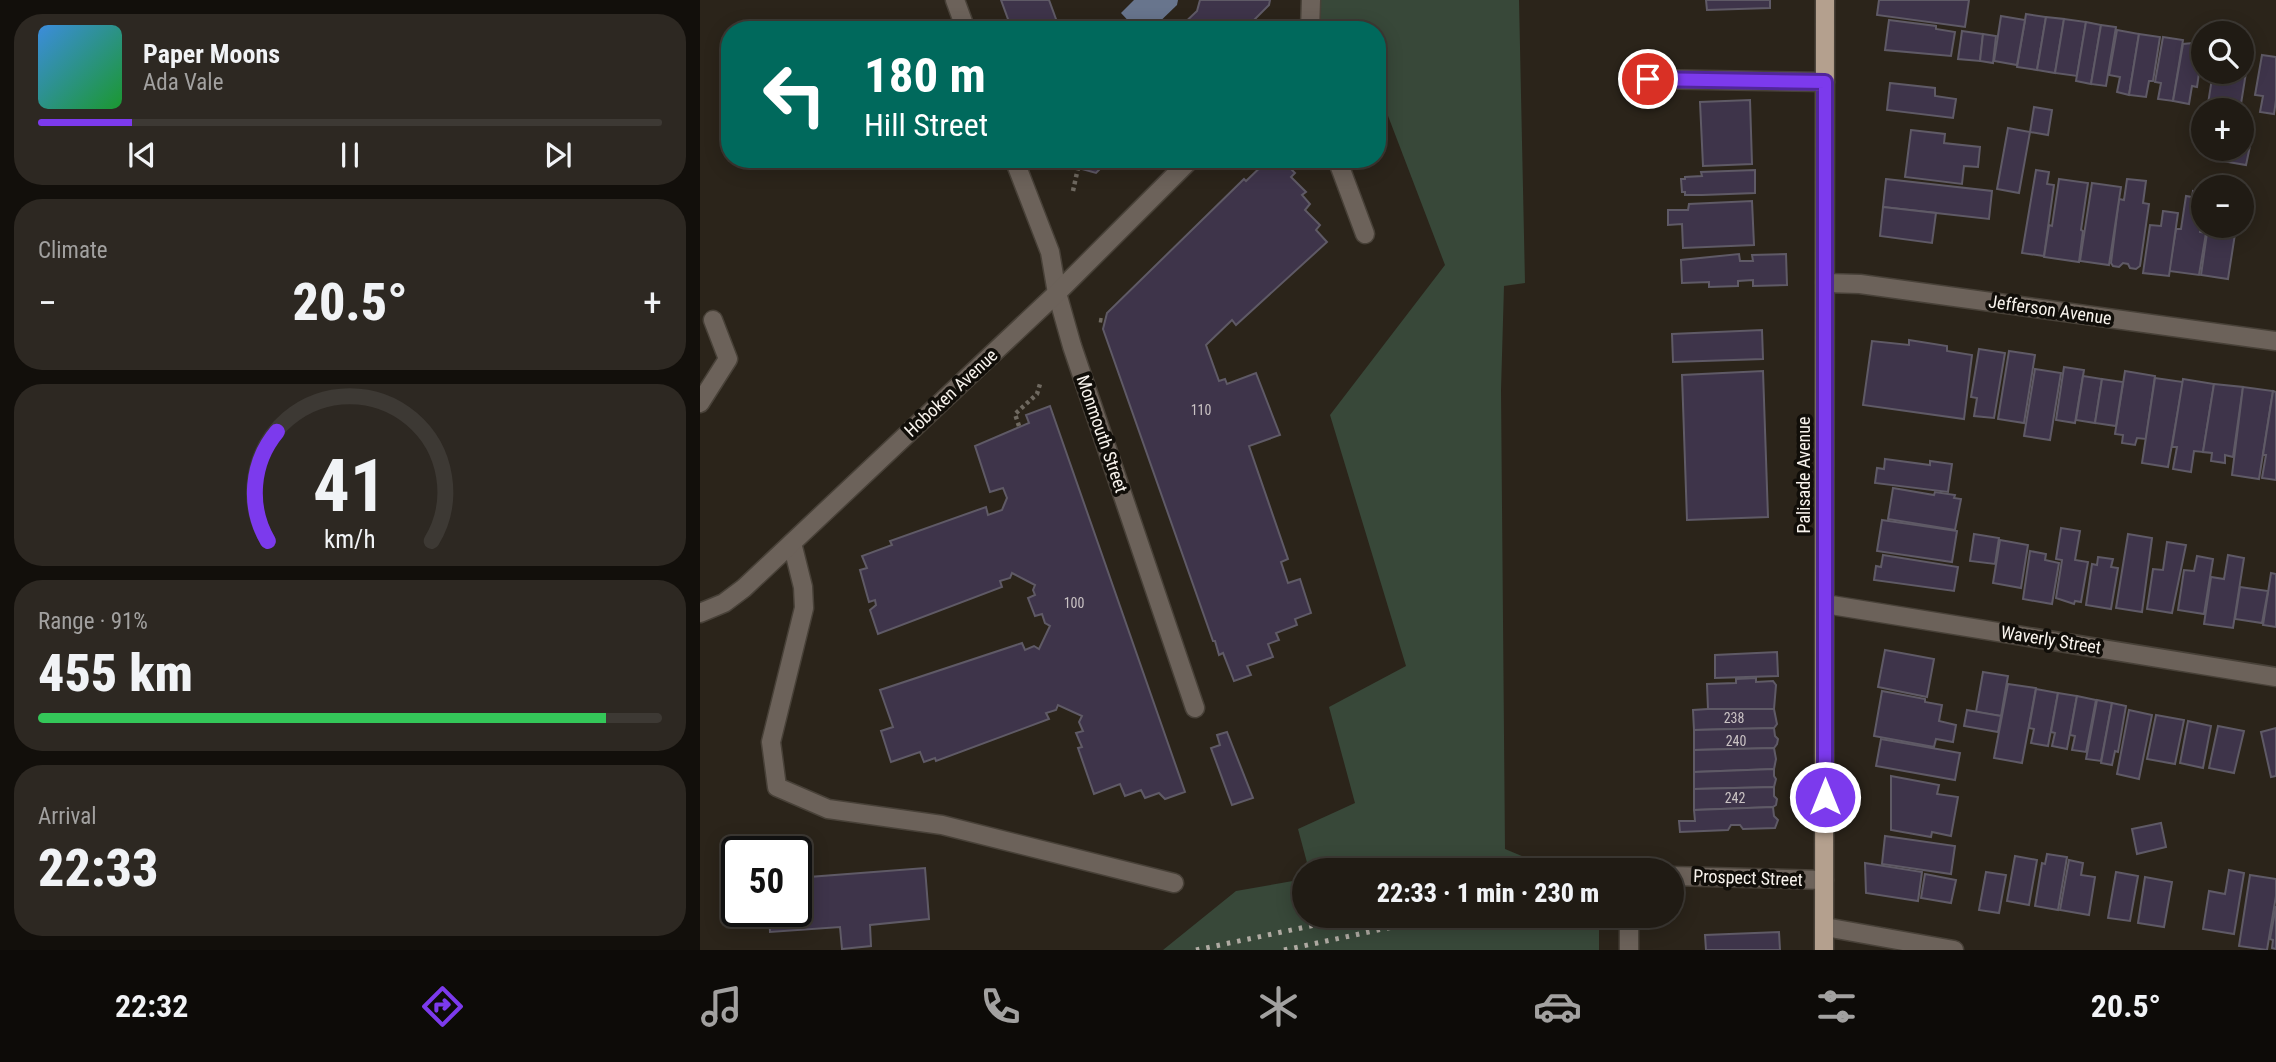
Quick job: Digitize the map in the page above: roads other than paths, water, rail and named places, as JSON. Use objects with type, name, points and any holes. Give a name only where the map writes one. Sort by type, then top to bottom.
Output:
[{"type":"main road","name":"Palisade Avenue","points":[[1824,950],[1825,0]]},
{"type":"street","points":[[955,0],[963,21]]},
{"type":"street","points":[[1310,21],[1311,0]]},
{"type":"street","points":[[1648,79],[1825,82]]},
{"type":"street","name":"Monmouth Street","points":[[1017,168],[1050,252],[1072,346],[1195,708]]},
{"type":"street","name":"Hoboken Avenue","points":[[700,613],[724,603],[744,588],[1058,293],[1182,168]]},
{"type":"street","points":[[1340,168],[1365,234]]},
{"type":"street","name":"Jefferson Avenue","points":[[1825,283],[1860,284],[2276,341]]},
{"type":"street","points":[[700,403],[728,359],[713,320]]},
{"type":"street","points":[[792,543],[803,587],[804,608],[771,742],[777,787],[828,809],[942,825],[1174,883]]},
{"type":"street","name":"Waverly Street","points":[[1825,604],[2276,677]]},
{"type":"street","name":"Prospect Street","points":[[1684,876],[1825,880]]},
{"type":"street","points":[[1629,928],[1629,950]]},
{"type":"street","points":[[1825,928],[1954,950]]},
{"type":"water","points":[[1134,0],[1178,0],[1177,5],[1160,21],[1129,21],[1121,13]]},
{"type":"railway","points":[[1196,950],[1301,928]]},
{"type":"railway","points":[[1284,950],[1388,928]]}]
